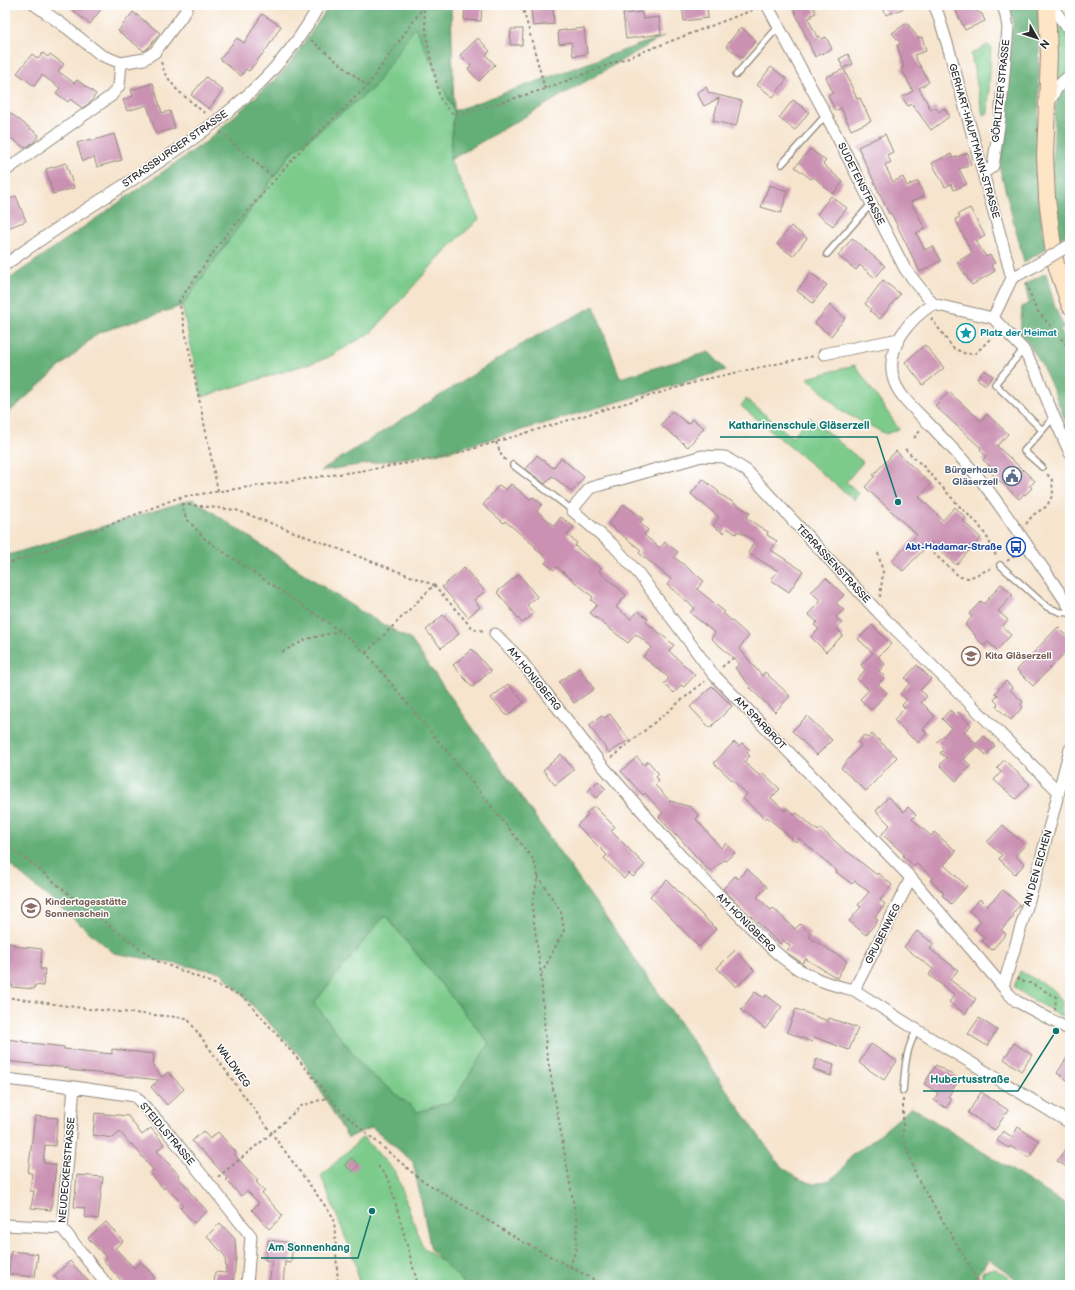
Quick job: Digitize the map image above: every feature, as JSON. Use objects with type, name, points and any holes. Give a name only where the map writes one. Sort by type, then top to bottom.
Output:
[{"type":"main road","points":[[1047,5],[1049,55],[1045,156],[1049,220],[1070,306]]},
{"type":"street","points":[[35,5],[101,55],[120,63],[144,59],[155,52],[185,12],[188,5]]},
{"type":"street","name":"STRASSBURGER STRASSE","points":[[5,265],[72,218],[156,164],[212,125],[245,98],[287,55],[303,34],[319,5]]},
{"type":"street","name":"GERHART-HAUPTMANN-STRASSE","points":[[934,5],[948,47],[1012,278]]},
{"type":"street","name":"GÖRLITZER STRASSE","points":[[983,172],[993,166],[1000,119],[1008,28],[1003,5]]},
{"type":"street","points":[[1051,5],[1062,22],[1070,30]]},
{"type":"street","name":"SUDETENSTRASSE","points":[[763,6],[780,26],[905,269],[929,307]]},
{"type":"street","points":[[5,171],[111,96],[119,86],[120,63]]},
{"type":"street","points":[[1048,107],[1054,92],[1070,76]]},
{"type":"street","points":[[993,318],[1012,278],[1027,271],[1070,245]]},
{"type":"street","points":[[1070,452],[1036,372],[1024,349],[993,318],[929,307],[907,326],[894,351],[892,364],[893,377],[898,390],[982,482],[1001,507],[1070,608]]},
{"type":"street","points":[[824,354],[899,339]]},
{"type":"street","name":"TERRASSENSTRASSE","points":[[572,510],[590,488],[702,456],[725,457],[747,471],[878,612],[1059,792]]},
{"type":"street","name":"AM SPARBROT","points":[[572,510],[613,545],[634,568],[713,674],[911,878],[1016,1001],[1070,1030]]},
{"type":"street","name":"AM HONIGBERG","points":[[495,634],[519,658],[602,765],[681,856],[786,962],[811,977],[842,988],[854,990],[1070,1123]]},
{"type":"street","name":"AN DEN EICHEN","points":[[1003,987],[1038,870],[1070,749]]},
{"type":"street","name":"GRUBENWEG","points":[[854,990],[911,878]]},
{"type":"street","name":"STEIDLSTRASSE","points":[[5,1079],[136,1096],[166,1130],[251,1236],[247,1285]]},
{"type":"street","name":"NEUDECKERSTRASSE","points":[[74,1087],[62,1228],[107,1285]]},
{"type":"street","points":[[5,1225],[62,1228]]},
{"type":"lane","points":[[736,75],[780,26]]},
{"type":"lane","points":[[782,164],[826,115]]},
{"type":"lane","points":[[827,254],[871,204]]},
{"type":"lane","points":[[1024,349],[995,384],[1042,430]]},
{"type":"lane","points":[[1042,467],[1024,451],[1054,417]]},
{"type":"lane","name":"AM SPARBROT","points":[[513,465],[572,510]]},
{"type":"lane","points":[[1000,565],[1047,607],[1060,612],[1070,613]]},
{"type":"lane","points":[[903,1092],[907,1051],[917,1030]]},
{"type":"path","points":[[419,5],[424,11],[428,47],[440,98],[450,112],[459,115],[545,89],[763,6]]},
{"type":"path","points":[[522,5],[545,89]]},
{"type":"path","points":[[218,491],[188,351],[179,301],[222,240],[275,179],[299,152],[367,86],[422,9]]},
{"type":"path","points":[[303,34],[367,86]]},
{"type":"path","points":[[155,52],[165,74],[177,90],[207,115],[212,125],[275,179]]},
{"type":"path","points":[[1027,271],[1036,309],[1070,349]]},
{"type":"path","points":[[929,307],[953,348],[966,354],[976,353],[1002,327]]},
{"type":"path","points":[[5,564],[28,558],[180,497],[374,469],[450,456],[706,379],[824,354]]},
{"type":"path","points":[[496,442],[502,457],[513,465]]},
{"type":"path","points":[[906,449],[978,524],[987,537],[1000,565],[969,578],[960,577],[933,553]]},
{"type":"path","points":[[1033,516],[1047,506],[1053,494],[1052,480],[1042,467]]},
{"type":"path","points":[[180,497],[186,518],[206,540],[340,631],[366,653],[533,859],[538,875],[561,912],[564,930],[541,974]]},
{"type":"path","points":[[182,504],[236,510],[434,584],[473,629],[495,634]]},
{"type":"path","points":[[878,553],[884,572],[878,612]]},
{"type":"path","points":[[1010,558],[1018,554]]},
{"type":"path","points":[[366,653],[434,584]]},
{"type":"path","points":[[282,652],[307,639],[340,631]]},
{"type":"path","points":[[602,765],[733,658]]},
{"type":"path","points":[[5,844],[34,865],[83,906],[157,961],[244,997],[298,1058],[342,1112],[420,1179],[518,1239],[604,1285]]},
{"type":"path","points":[[538,875],[532,908],[541,974],[546,1049],[577,1223],[576,1249],[570,1267]]},
{"type":"path","points":[[1007,974],[1030,983],[1056,997],[1055,1022]]},
{"type":"path","name":"WALDWEG","points":[[5,997],[89,1010],[187,1018],[334,1218],[338,1285]]},
{"type":"path","points":[[903,1092],[903,1136],[917,1178],[962,1251],[980,1285]]},
{"type":"path","points":[[209,1184],[272,1133],[301,1106],[330,1097]]},
{"type":"path","points":[[378,1166],[389,1180],[418,1285]]},
{"type":"green space","points":[[330,5],[451,5],[454,111],[415,27],[373,88],[291,153],[182,306],[98,333],[5,416],[5,282],[207,141],[286,69]]},
{"type":"green space","points":[[1010,5],[1038,5],[1038,174],[1040,211],[1046,249],[1024,262],[1000,169],[1013,21]]},
{"type":"green space","points":[[1055,20],[1070,36],[1070,70],[1058,81],[1055,81]]},
{"type":"green space","points":[[415,26],[454,111],[450,160],[479,219],[445,251],[372,332],[327,358],[202,397],[182,306],[291,153],[373,88]]},
{"type":"green space","points":[[664,36],[450,160],[454,111]]},
{"type":"green space","points":[[987,45],[991,47],[988,113],[983,115],[971,54]]},
{"type":"green space","points":[[1070,82],[1068,179],[1070,188],[1070,233],[1059,239],[1052,173],[1055,110],[1060,94]]},
{"type":"green space","points":[[1046,273],[1055,307],[1064,328],[1060,330],[1067,342],[1064,344],[1070,354],[1070,433],[1043,368],[1029,344],[1020,333],[1022,307],[1029,303],[1025,284]]},
{"type":"green space","points":[[594,306],[620,378],[709,352],[726,370],[450,451],[320,471],[525,342]]},
{"type":"green space","points":[[855,365],[899,429],[886,434],[841,411],[808,378]]},
{"type":"green space","points":[[746,399],[792,437],[809,417],[863,462],[846,482],[859,493],[854,500],[741,406]]},
{"type":"green space","points":[[193,499],[358,610],[411,640],[778,1163],[797,1178],[814,1184],[830,1180],[841,1171],[853,1154],[867,1145],[912,1107],[1070,1207],[1070,1285],[1024,1285],[989,1259],[974,1281],[976,1285],[466,1285],[431,1250],[413,1162],[372,1127],[348,1138],[301,1057],[221,972],[114,953],[5,861],[5,556]],"holes":[[[385,915],[489,1043],[453,1101],[418,1112],[365,1069],[314,1003]]]},
{"type":"green space","points":[[385,915],[489,1043],[453,1101],[418,1112],[365,1069],[314,1003]]},
{"type":"green space","points":[[1020,971],[1054,990],[1062,1001],[1061,1016],[1026,996],[1014,987]]},
{"type":"green space","points":[[363,1137],[396,1173],[422,1246],[453,1270],[464,1285],[359,1285],[356,1264],[321,1176]]},
{"type":"green space","points":[[994,1268],[1019,1285],[985,1285],[981,1278],[984,1271]]},
{"type":"building","points":[[66,5],[104,5],[90,24]]},
{"type":"building","points":[[465,5],[482,5],[481,21],[464,20]]},
{"type":"building","points":[[682,5],[707,5],[708,18],[684,21]]},
{"type":"building","points":[[792,5],[812,5],[816,13],[811,15],[812,17],[808,18],[817,37],[820,36],[821,39],[826,37],[832,49],[815,57]]},
{"type":"building","points":[[882,5],[910,5],[910,6],[886,15]]},
{"type":"building","points":[[953,5],[971,5],[974,10],[982,14],[985,21],[965,30]]},
{"type":"building","points":[[553,8],[554,24],[533,26],[531,10]]},
{"type":"building","points":[[133,12],[160,33],[144,51],[118,31]]},
{"type":"building","points":[[642,12],[643,19],[659,17],[661,34],[626,39],[623,14]]},
{"type":"building","points":[[262,14],[281,26],[268,47],[249,71],[246,69],[241,76],[220,59],[237,38],[244,43]]},
{"type":"building","points":[[907,23],[918,38],[922,37],[926,51],[914,55],[929,82],[919,88],[931,110],[935,107],[939,112],[944,108],[950,116],[931,130],[912,104],[908,106],[902,97],[913,91],[901,68],[904,67],[897,45],[901,44],[892,33]]},
{"type":"building","points":[[741,27],[756,40],[742,58],[726,46]]},
{"type":"building","points":[[584,28],[587,54],[573,56],[571,42],[559,44],[558,31]]},
{"type":"building","points":[[511,29],[523,29],[522,45],[510,45]]},
{"type":"building","points":[[478,38],[490,51],[486,55],[495,65],[479,81],[468,69],[471,66],[460,55]]},
{"type":"building","points":[[43,53],[48,57],[50,54],[64,64],[58,71],[74,83],[77,80],[96,94],[90,103],[82,108],[70,99],[68,102],[56,93],[60,88],[42,75],[34,86],[17,73],[32,54],[38,59]]},
{"type":"building","points":[[848,54],[853,64],[843,68],[839,59]]},
{"type":"building","points":[[771,67],[787,79],[773,97],[757,85]]},
{"type":"building","points":[[844,69],[857,99],[860,98],[871,121],[851,130],[841,108],[835,111],[828,95],[833,93],[826,77]]},
{"type":"building","points":[[206,77],[223,90],[209,109],[191,95]]},
{"type":"building","points":[[153,83],[162,113],[170,111],[175,128],[156,134],[147,105],[127,111],[123,100],[133,96],[131,90]]},
{"type":"building","points":[[706,87],[709,93],[742,101],[736,126],[713,121],[719,98],[704,106],[697,93]]},
{"type":"building","points":[[793,100],[809,112],[795,130],[779,118]]},
{"type":"building","points":[[5,109],[39,135],[34,142],[25,148],[5,134]]},
{"type":"building","points":[[114,134],[122,160],[97,167],[94,157],[83,161],[77,143],[91,139],[91,141]]},
{"type":"building","points":[[885,134],[893,152],[887,155],[891,162],[885,165],[893,182],[903,177],[907,186],[918,181],[924,196],[911,202],[925,229],[916,233],[925,250],[933,246],[941,261],[920,272],[891,213],[889,214],[858,147]]},
{"type":"building","points":[[810,149],[826,161],[823,164],[843,182],[833,194],[814,177],[811,179],[795,167]]},
{"type":"building","points":[[968,153],[971,165],[959,169],[967,184],[954,190],[951,184],[945,187],[932,163],[951,154],[953,158]]},
{"type":"building","points":[[66,163],[74,188],[53,194],[46,169]]},
{"type":"building","points":[[769,185],[788,191],[781,213],[761,207]]},
{"type":"building","points":[[16,196],[26,221],[5,229],[5,201]]},
{"type":"building","points":[[831,196],[847,208],[833,226],[817,214]]},
{"type":"building","points":[[970,208],[985,236],[976,241],[986,257],[990,255],[995,263],[991,265],[995,271],[972,285],[957,262],[972,253],[955,219],[960,217],[958,214]]},
{"type":"building","points":[[791,226],[807,238],[793,256],[777,244]]},
{"type":"building","points":[[852,238],[885,266],[875,278],[860,265],[856,270],[838,256]]},
{"type":"building","points":[[811,273],[827,285],[813,303],[797,291]]},
{"type":"building","points":[[883,280],[900,294],[880,319],[870,311],[871,309],[865,304]]},
{"type":"building","points":[[830,305],[845,318],[831,336],[815,323]]},
{"type":"building","points":[[925,345],[944,368],[923,385],[905,362]]},
{"type":"building","points":[[984,370],[993,376],[986,385],[977,379]]},
{"type":"building","points":[[949,392],[981,421],[987,414],[1008,434],[997,446],[1035,481],[1030,486],[1032,488],[1025,495],[1024,494],[1019,499],[988,470],[991,467],[983,460],[986,456],[980,450],[981,448],[935,406]]},
{"type":"building","points":[[672,411],[688,424],[692,419],[704,428],[688,447],[661,425]]},
{"type":"building","points":[[896,451],[931,484],[919,497],[943,520],[955,507],[966,518],[963,521],[981,538],[956,565],[931,542],[903,571],[892,561],[917,535],[865,487],[875,476],[873,475]]},
{"type":"building","points":[[537,455],[553,468],[561,458],[584,477],[572,492],[552,476],[545,484],[526,469]]},
{"type":"building","points":[[703,479],[719,492],[718,493],[750,513],[746,518],[768,532],[767,535],[777,541],[771,550],[803,571],[789,592],[771,580],[778,571],[748,553],[755,541],[738,531],[736,534],[727,528],[724,533],[713,526],[719,517],[691,494]]},
{"type":"building","points":[[511,484],[530,499],[533,497],[542,504],[537,511],[554,526],[561,517],[574,527],[567,535],[577,543],[575,546],[601,568],[599,571],[626,595],[616,607],[631,619],[638,611],[648,619],[646,622],[674,645],[669,651],[695,675],[684,687],[681,685],[674,693],[664,684],[669,678],[643,657],[652,647],[636,634],[628,643],[590,613],[597,605],[591,600],[593,597],[557,567],[554,570],[545,563],[548,559],[535,548],[536,547],[483,505],[499,485],[506,490]]},
{"type":"building","points":[[624,504],[643,519],[640,523],[648,530],[644,535],[660,548],[665,542],[678,552],[674,557],[704,581],[697,589],[725,612],[723,613],[749,636],[739,648],[762,676],[765,672],[790,696],[775,712],[750,688],[751,687],[735,668],[740,664],[711,638],[715,633],[690,613],[695,608],[667,585],[671,579],[639,553],[641,550],[608,524]]},
{"type":"building","points":[[464,568],[485,591],[474,600],[480,607],[468,617],[442,587]]},
{"type":"building","points":[[519,574],[537,597],[527,605],[534,614],[522,623],[497,592]]},
{"type":"building","points":[[826,578],[844,595],[836,603],[844,610],[836,617],[842,623],[836,628],[843,635],[826,652],[811,637],[819,629],[814,625],[817,622],[808,614],[821,601],[811,592]]},
{"type":"building","points":[[1001,584],[1013,595],[998,611],[1008,620],[1002,627],[1011,635],[997,650],[988,642],[984,646],[965,625],[972,617],[969,614],[981,601],[984,604]]},
{"type":"building","points":[[443,615],[459,634],[441,648],[426,630]]},
{"type":"building","points":[[872,625],[891,644],[878,657],[885,664],[879,671],[885,677],[878,684],[887,693],[871,710],[860,699],[869,690],[857,679],[865,670],[861,665],[873,653],[858,639]]},
{"type":"building","points":[[1058,627],[1070,639],[1070,647],[1033,686],[1017,670]]},
{"type":"building","points":[[472,649],[491,671],[472,687],[453,665]]},
{"type":"building","points":[[917,665],[931,679],[920,690],[927,696],[921,702],[935,716],[923,729],[927,733],[918,743],[894,720],[905,708],[902,705],[907,700],[900,694],[910,683],[905,678]]},
{"type":"building","points":[[579,668],[594,689],[574,703],[559,682]]},
{"type":"building","points":[[1006,681],[1012,687],[1010,690],[1023,702],[1021,705],[1023,707],[1011,720],[996,707],[998,704],[994,700],[998,695],[995,693]]},
{"type":"building","points":[[508,684],[524,702],[507,716],[491,698]]},
{"type":"building","points":[[712,686],[732,706],[710,728],[690,707]]},
{"type":"building","points":[[950,710],[955,715],[958,712],[971,725],[964,732],[976,744],[984,736],[995,746],[986,755],[977,746],[964,759],[971,766],[956,781],[940,765],[946,758],[940,753],[944,749],[937,742],[951,728],[942,719]]},
{"type":"building","points":[[610,714],[629,740],[609,753],[589,725],[602,716],[604,718]]},
{"type":"building","points":[[807,716],[832,740],[817,755],[792,731]]},
{"type":"building","points":[[872,734],[897,757],[866,791],[841,768],[861,745],[858,742],[864,735],[868,738]]},
{"type":"building","points":[[734,742],[739,746],[742,743],[750,750],[747,753],[750,756],[744,762],[760,776],[763,773],[780,789],[771,798],[785,811],[787,808],[795,815],[797,813],[818,831],[820,828],[847,852],[877,875],[878,873],[892,885],[880,900],[885,904],[875,917],[878,920],[866,935],[849,921],[861,907],[858,905],[869,892],[855,881],[852,884],[836,872],[837,871],[799,838],[796,842],[767,817],[765,819],[743,798],[747,794],[714,763]]},
{"type":"building","points":[[561,754],[574,770],[555,785],[543,770]]},
{"type":"building","points":[[637,757],[644,765],[648,761],[659,774],[656,777],[659,781],[655,785],[670,801],[691,807],[699,816],[696,819],[721,848],[726,843],[735,853],[710,872],[659,817],[663,813],[645,793],[643,795],[621,771]]},
{"type":"building","points":[[1004,760],[1030,784],[1016,799],[994,780],[1001,772],[997,768]]},
{"type":"building","points":[[598,781],[606,789],[596,798],[588,791]]},
{"type":"building","points":[[888,797],[904,812],[908,807],[916,815],[912,819],[931,836],[934,832],[956,851],[944,865],[967,886],[951,904],[942,895],[944,893],[930,880],[933,878],[917,864],[914,866],[903,856],[904,854],[882,834],[890,825],[876,811]]},
{"type":"building","points":[[594,806],[615,827],[611,831],[645,865],[633,877],[629,873],[624,879],[604,858],[607,855],[577,825],[588,815],[586,813]]},
{"type":"building","points":[[1003,825],[1025,845],[1015,856],[1025,864],[1015,874],[999,859],[1002,855],[987,842]]},
{"type":"building","points":[[747,869],[767,887],[757,897],[771,910],[773,908],[795,929],[800,924],[811,934],[809,937],[847,961],[837,978],[806,959],[802,963],[786,952],[790,946],[783,940],[780,944],[723,889],[735,876],[738,879]]},
{"type":"building","points":[[667,880],[716,929],[699,947],[650,896]]},
{"type":"building","points":[[1003,890],[1020,905],[1012,914],[1014,916],[1001,930],[1006,934],[992,950],[982,941],[985,938],[975,929],[981,921],[969,911],[980,899],[987,906]]},
{"type":"building","points":[[917,931],[934,944],[930,949],[958,970],[950,980],[976,999],[965,1014],[949,1002],[955,995],[929,975],[933,969],[904,947]]},
{"type":"building","points":[[5,943],[15,944],[14,946],[42,949],[40,969],[45,969],[43,986],[35,985],[34,989],[12,987],[12,985],[5,984]]},
{"type":"building","points":[[735,950],[754,970],[736,987],[717,968]]},
{"type":"building","points":[[755,992],[764,998],[766,995],[782,1007],[765,1029],[741,1010]]},
{"type":"building","points":[[796,1009],[828,1021],[829,1018],[858,1028],[849,1050],[814,1037],[812,1042],[787,1032]]},
{"type":"building","points":[[979,1018],[997,1030],[987,1046],[968,1034]]},
{"type":"building","points":[[5,1039],[64,1047],[64,1049],[112,1054],[112,1049],[154,1054],[153,1066],[162,1077],[168,1072],[184,1089],[167,1105],[151,1087],[159,1080],[5,1061]]},
{"type":"building","points":[[1014,1043],[1032,1055],[1021,1071],[1004,1059]]},
{"type":"building","points":[[871,1044],[897,1061],[884,1080],[859,1063]]},
{"type":"building","points":[[1070,1053],[1070,1082],[1057,1073]]},
{"type":"building","points":[[817,1059],[834,1065],[831,1076],[813,1069]]},
{"type":"building","points":[[936,1065],[959,1079],[948,1097],[952,1099],[946,1108],[934,1100],[938,1093],[924,1084]]},
{"type":"building","points":[[981,1092],[1008,1110],[995,1130],[968,1113]]},
{"type":"building","points":[[95,1113],[128,1116],[142,1135],[151,1128],[164,1144],[157,1151],[179,1175],[178,1177],[207,1211],[194,1223],[180,1208],[183,1205],[166,1187],[164,1189],[150,1173],[153,1170],[120,1132],[113,1138],[93,1135]]},
{"type":"building","points":[[35,1116],[58,1118],[55,1146],[45,1145],[43,1163],[56,1165],[51,1210],[31,1208],[34,1191],[30,1191],[32,1173],[28,1173]]},
{"type":"building","points":[[1018,1127],[1039,1141],[1029,1158],[1010,1146],[1009,1148],[997,1141],[1003,1131],[1012,1137]]},
{"type":"building","points":[[203,1131],[210,1139],[218,1132],[236,1152],[234,1154],[258,1181],[256,1182],[265,1191],[262,1193],[283,1216],[269,1229],[252,1210],[259,1203],[247,1191],[241,1196],[226,1180],[228,1179],[192,1141]]},
{"type":"building","points":[[1070,1142],[1070,1169],[1057,1161]]},
{"type":"building","points":[[351,1158],[359,1165],[353,1172],[345,1165]]},
{"type":"building","points":[[77,1175],[103,1177],[98,1219],[84,1217],[85,1208],[74,1207]]},
{"type":"building","points":[[106,1222],[123,1241],[115,1248],[134,1268],[141,1262],[155,1278],[147,1285],[125,1285],[104,1261],[107,1258],[88,1238]]},
{"type":"building","points":[[220,1223],[235,1239],[236,1258],[233,1285],[214,1285],[215,1272],[226,1273],[225,1256],[207,1236]]},
{"type":"building","points":[[268,1240],[293,1243],[291,1263],[285,1262],[283,1285],[269,1285],[272,1261],[265,1260]]},
{"type":"building","points":[[11,1251],[38,1254],[35,1277],[9,1274]]},
{"type":"building","points":[[70,1261],[92,1285],[62,1285],[54,1276]]},
{"type":"place","name":"Platz der Heimat","points":[[966,333]]},
{"type":"place","name":"Bürgerhaus Gläserzell","points":[[1012,476]]},
{"type":"place","name":"Katharinenschule Gläserzell","points":[[898,502]]},
{"type":"place","name":"Abt-Hadamar-Straße","points":[[1016,547]]},
{"type":"place","name":"Kita Gläserzell","points":[[971,656]]},
{"type":"place","name":"Kindertagesstätte Sonnenschein","points":[[31,908]]},
{"type":"place","name":"Hubertusstraße","points":[[1056,1031]]},
{"type":"place","name":"Am Sonnenhang","points":[[372,1211]]}]
